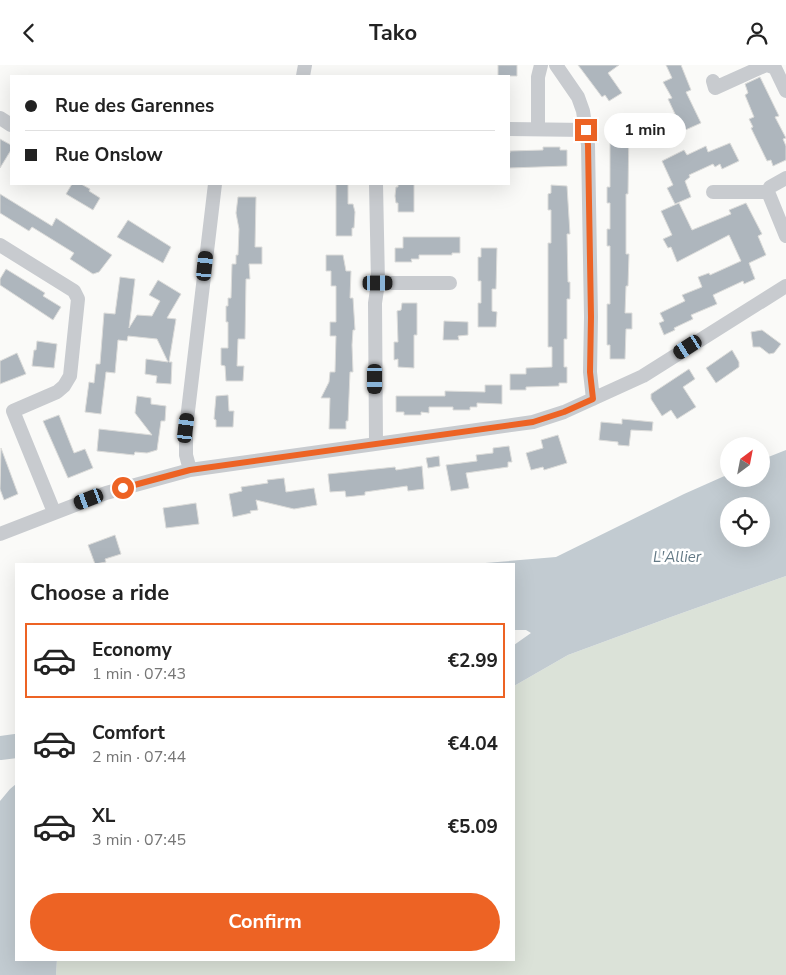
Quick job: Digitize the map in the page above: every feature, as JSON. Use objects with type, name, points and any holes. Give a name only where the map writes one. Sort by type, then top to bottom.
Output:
[{"type":"street","points":[[538,129],[538,77],[541,65]]},
{"type":"street","points":[[556,65],[578,97],[583,111],[588,145],[590,372],[593,399]]},
{"type":"street","points":[[713,81],[715,88],[771,66],[786,91]]},
{"type":"street","points":[[510,129],[586,130]]},
{"type":"street","points":[[786,178],[770,187],[768,192],[786,236]]},
{"type":"street","points":[[190,470],[186,455],[186,428],[215,185]]},
{"type":"street","points":[[376,185],[378,283],[375,303],[376,443]]},
{"type":"street","points":[[713,192],[768,192]]},
{"type":"street","points":[[0,245],[74,291],[78,299],[70,377],[57,392],[7,413],[54,513]]},
{"type":"street","points":[[378,283],[450,283]]},
{"type":"street","points":[[0,534],[106,493],[190,470],[533,422],[564,412],[643,376],[786,286]]},
{"type":"shaded area","points":[[786,576],[786,975],[56,975],[57,961],[515,961],[515,685],[568,655]]},
{"type":"water","name":"L'Allier","points":[[786,450],[786,576],[568,655],[515,685],[515,644],[531,633],[526,630],[515,630],[515,563],[485,563],[556,557],[720,478],[720,487],[770,487],[770,456]]},
{"type":"water","points":[[15,785],[15,961],[57,961],[56,975],[0,975],[0,801]]},
{"type":"building","points":[[498,65],[517,65],[517,76],[498,75]]},
{"type":"building","points":[[578,65],[619,65],[608,73],[622,93],[609,101],[605,95],[602,97]]},
{"type":"building","points":[[666,65],[681,65],[691,90],[686,92],[701,123],[683,131],[668,99],[672,98],[663,82],[672,78]]},
{"type":"building","points":[[760,77],[779,116],[775,117],[786,138],[783,139],[786,146],[786,160],[773,166],[771,160],[767,161],[751,128],[753,127],[749,119],[754,117],[745,95],[748,93],[745,84]]},
{"type":"building","points":[[613,122],[629,123],[626,254],[629,254],[625,313],[632,313],[632,329],[626,329],[625,359],[610,359],[610,345],[607,345],[607,304],[610,304],[610,246],[607,246],[607,229],[610,229],[610,203],[607,203],[607,187],[610,187],[610,131],[613,131]]},
{"type":"building","points":[[0,139],[10,144],[10,152],[0,168]]},
{"type":"building","points":[[730,143],[739,161],[722,169],[720,164],[715,167],[713,164],[689,175],[690,177],[685,181],[691,197],[675,204],[667,188],[673,185],[662,161],[684,150],[687,155],[706,146],[708,152]]},
{"type":"building","points":[[543,147],[560,147],[560,150],[567,150],[567,166],[510,168],[510,151],[543,150]]},
{"type":"building","points":[[71,185],[83,185],[100,198],[93,210],[66,194]]},
{"type":"building","points":[[336,185],[348,185],[348,204],[353,204],[355,212],[354,228],[352,228],[352,236],[336,236]]},
{"type":"building","points":[[398,185],[414,185],[414,212],[398,212],[398,203],[396,203],[395,196],[396,187]]},
{"type":"building","points":[[551,185],[567,186],[570,234],[567,234],[570,299],[567,299],[567,339],[564,339],[564,367],[567,367],[567,383],[559,383],[559,386],[526,387],[526,390],[510,390],[510,374],[526,374],[526,368],[552,367],[552,347],[548,347],[548,243],[551,243],[551,210],[548,210],[548,194],[551,193]]},
{"type":"building","points":[[0,194],[52,226],[56,218],[112,255],[99,272],[93,274],[70,259],[74,253],[32,227],[29,231],[0,213]]},
{"type":"building","points":[[238,197],[256,197],[255,247],[262,247],[262,264],[249,264],[250,279],[246,279],[245,339],[238,339],[237,366],[244,366],[243,381],[226,381],[225,366],[221,365],[221,348],[228,348],[226,306],[228,306],[228,298],[231,298],[232,264],[236,264],[236,255],[238,255],[239,229],[236,213]]},
{"type":"building","points":[[679,203],[692,230],[731,214],[729,210],[746,203],[762,234],[758,236],[766,255],[749,263],[755,279],[744,284],[743,281],[713,295],[717,304],[691,315],[693,319],[664,335],[659,323],[664,321],[660,313],[685,301],[682,295],[702,287],[698,277],[709,273],[710,275],[741,261],[729,235],[677,262],[671,247],[668,248],[663,239],[672,235],[661,211]]},
{"type":"building","points":[[128,220],[171,247],[163,263],[117,237]]},
{"type":"building","points":[[403,237],[460,237],[460,253],[452,253],[452,255],[419,255],[419,259],[411,259],[412,262],[395,262],[395,248],[403,248]]},
{"type":"building","points":[[481,248],[497,248],[496,289],[492,289],[492,311],[497,312],[496,327],[478,327],[478,303],[481,303],[481,281],[478,281],[478,257],[481,257]]},
{"type":"building","points":[[326,255],[343,255],[346,271],[351,271],[350,298],[353,298],[355,330],[353,330],[353,372],[350,372],[346,429],[329,429],[330,398],[321,398],[329,382],[330,372],[335,372],[336,336],[330,336],[330,322],[336,322],[336,286],[331,286],[331,271],[326,271]]},
{"type":"building","points":[[6,269],[45,293],[43,296],[61,307],[53,320],[0,285],[0,279]]},
{"type":"building","points":[[120,277],[135,279],[129,328],[137,315],[152,316],[160,301],[149,295],[158,280],[181,294],[167,318],[176,319],[169,362],[172,362],[171,384],[156,383],[157,376],[145,374],[146,359],[168,362],[157,339],[128,336],[127,341],[118,340],[115,373],[106,372],[101,414],[85,412],[89,382],[94,383],[96,364],[100,364],[104,313],[115,314]]},
{"type":"building","points":[[402,303],[417,303],[417,335],[414,335],[414,368],[398,367],[398,359],[394,360],[394,342],[398,342],[397,311],[401,310]]},
{"type":"building","points":[[444,321],[468,322],[468,335],[458,336],[459,340],[443,340]]},
{"type":"building","points":[[762,330],[781,344],[774,353],[769,354],[760,347],[753,347],[751,332]]},
{"type":"building","points":[[37,341],[57,344],[54,368],[32,366]]},
{"type":"building","points":[[732,350],[739,362],[739,367],[716,383],[706,368]]},
{"type":"building","points":[[17,353],[26,374],[0,384],[0,361]]},
{"type":"building","points":[[689,369],[695,379],[683,387],[696,407],[677,419],[671,410],[662,416],[651,399],[651,394]]},
{"type":"building","points":[[485,385],[502,385],[502,404],[477,403],[477,407],[470,407],[470,410],[453,410],[453,407],[429,407],[429,413],[421,412],[421,415],[404,415],[404,412],[396,412],[396,396],[445,396],[445,391],[485,392]]},
{"type":"building","points":[[228,395],[229,411],[234,411],[233,427],[216,427],[216,420],[214,419],[216,396]]},
{"type":"building","points":[[137,396],[151,398],[151,404],[166,406],[165,421],[161,421],[157,450],[147,453],[135,452],[134,455],[97,451],[99,429],[152,435],[135,413]]},
{"type":"building","points":[[59,415],[74,453],[85,449],[93,468],[68,478],[43,421]]},
{"type":"building","points":[[622,419],[653,422],[652,431],[631,430],[629,446],[618,445],[618,442],[599,440],[601,422],[622,424]]},
{"type":"building","points":[[558,435],[567,463],[544,470],[543,467],[531,470],[526,453],[543,448],[541,440]]},
{"type":"building","points":[[509,446],[512,462],[508,462],[508,467],[466,473],[469,488],[451,491],[446,465],[477,461],[476,455],[493,453],[493,448]]},
{"type":"building","points":[[1,448],[18,494],[4,500],[0,489]]},
{"type":"building","points":[[439,456],[440,466],[428,468],[426,458]]},
{"type":"building","points":[[422,466],[424,489],[408,491],[407,486],[365,492],[365,495],[346,497],[345,491],[330,492],[328,474],[395,467],[396,470]]},
{"type":"building","points":[[284,478],[286,492],[314,488],[317,505],[294,509],[256,500],[258,510],[233,517],[229,494],[242,491],[241,487],[268,483],[267,480]]},
{"type":"building","points":[[196,503],[199,524],[166,528],[163,508]]},
{"type":"building","points":[[115,535],[121,554],[105,559],[106,562],[95,563],[88,545]]},
{"type":"waterway","points":[[0,748],[15,746]]},
{"type":"route","points":[[123,488],[190,470],[533,422],[564,412],[593,399],[590,372],[591,317],[588,145],[586,130]]}]
